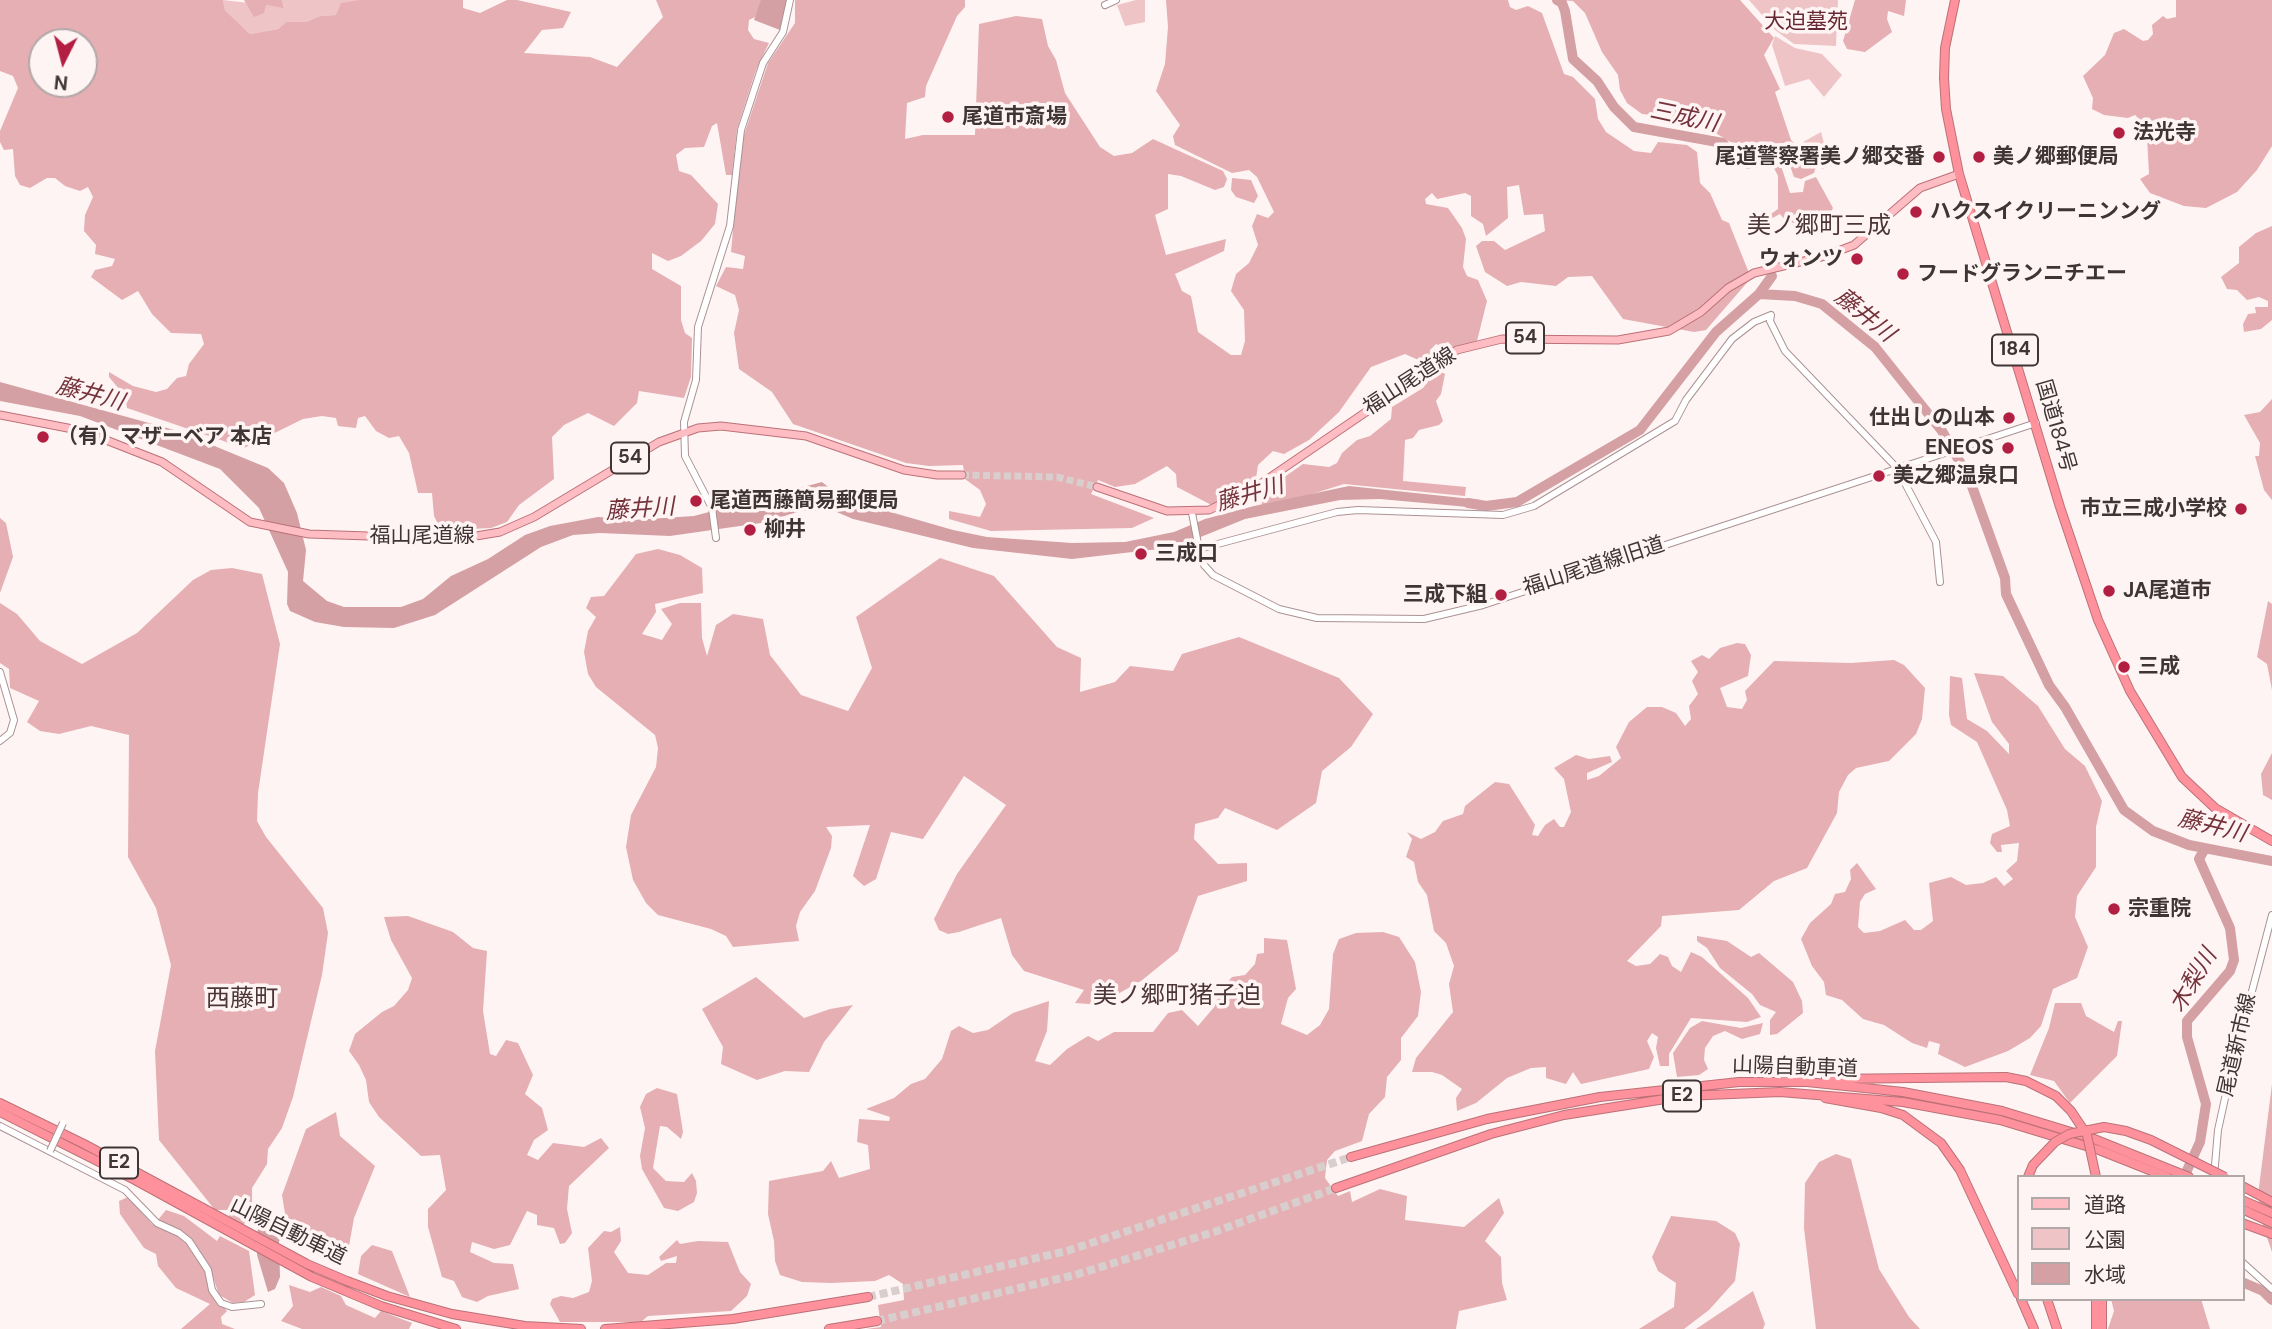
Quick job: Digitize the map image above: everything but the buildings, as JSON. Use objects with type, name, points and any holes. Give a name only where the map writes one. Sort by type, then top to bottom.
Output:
[{"type":"highway","name":"国道184号","points":[[1955,0],[1945,48],[1944,78],[1946,109],[1959,174],[2094,610],[2109,648],[2151,730],[2182,777],[2207,801],[2272,841]]},
{"type":"highway","points":[[1739,1082],[1977,1076],[2026,1081],[2056,1096],[2071,1111],[2087,1135],[2095,1175]]},
{"type":"highway","name":"山陽自動車道","points":[[1352,1157],[1436,1132],[1561,1104],[1644,1091],[1739,1082],[1807,1082],[1870,1088],[1969,1104],[2038,1121],[2132,1153],[2184,1175]]},
{"type":"highway","points":[[1742,1093],[1806,1096],[1870,1105],[1903,1115],[1930,1132],[1960,1170],[2016,1290]]},
{"type":"highway","name":"山陽自動車道","points":[[1336,1188],[1491,1134],[1564,1115],[1645,1100],[1742,1093],[1832,1093],[1978,1115],[2099,1150],[2162,1175]]},
{"type":"highway","name":"山陽自動車道","points":[[0,1103],[95,1150],[312,1277],[381,1306],[456,1329]]},
{"type":"highway","name":"山陽自動車道","points":[[0,1112],[236,1232],[387,1296],[452,1314],[525,1326],[581,1329]]},
{"type":"highway","points":[[2029,1175],[2033,1165],[2055,1142],[2069,1133],[2104,1127],[2151,1140],[2221,1175]]},
{"type":"highway","points":[[2244,1187],[2272,1202]]},
{"type":"highway","points":[[2244,1201],[2272,1213]]},
{"type":"highway","points":[[2244,1210],[2272,1223]]},
{"type":"highway","points":[[2244,1224],[2272,1234]]},
{"type":"highway","points":[[606,1329],[719,1320],[868,1297]]},
{"type":"highway","points":[[2022,1301],[2034,1329]]},
{"type":"highway","points":[[2048,1301],[2057,1329]]},
{"type":"highway","points":[[2096,1301],[2096,1329]]},
{"type":"highway","points":[[2102,1301],[2102,1329]]},
{"type":"highway","points":[[829,1329],[877,1321]]},
{"type":"main road","name":"福山尾道線","points":[[1097,487],[1153,508],[1193,516],[1230,502],[1253,489],[1457,350],[1502,339],[1618,340],[1669,331],[1701,312],[1728,288],[1754,272],[1825,256],[1854,245],[1920,188],[1959,174]]},
{"type":"main road","name":"福山尾道線","points":[[0,415],[83,431],[162,462],[257,525],[305,533],[458,539],[500,532],[534,517],[615,467],[682,432],[721,426],[771,429],[837,445],[904,470],[937,475],[962,475]]},
{"type":"street","points":[[716,538],[712,511],[691,472],[682,432],[696,380],[698,327],[730,226],[741,130],[763,63],[787,22],[790,0]]},
{"type":"street","points":[[1105,5],[1116,0]]},
{"type":"street","points":[[1198,546],[1337,512],[1358,510],[1503,515],[1534,506],[1675,421],[1686,400],[1732,339],[1754,321],[1771,315],[1770,321],[1785,351],[1897,467],[1936,542],[1940,582]]},
{"type":"street","name":"福山尾道線旧道","points":[[1193,516],[1204,565],[1213,575],[1279,609],[1317,618],[1424,619],[1454,614],[2036,423]]},
{"type":"street","points":[[0,672],[14,720],[10,733],[0,741]]},
{"type":"street","name":"尾道新市線","points":[[2214,1175],[2218,1130],[2231,1071],[2272,915]]},
{"type":"street","points":[[50,1151],[64,1123]]},
{"type":"street","points":[[0,1126],[125,1191],[149,1217],[189,1241],[208,1270],[212,1290],[221,1303],[232,1307],[261,1304]]},
{"type":"street","points":[[2244,1264],[2272,1289]]},
{"type":"green space","points":[[223,0],[284,7],[282,0],[360,0],[336,15],[320,16],[306,22],[286,22],[278,29],[250,34],[225,10]]},
{"type":"green space","points":[[1145,0],[1145,22],[1125,26],[1117,5]]},
{"type":"green space","name":"大迫墓苑","points":[[1749,0],[1838,0],[1836,46],[1794,44],[1775,30]]},
{"type":"green space","points":[[1775,36],[1795,48],[1822,54],[1842,75],[1824,97],[1809,79],[1785,86],[1772,45]]},
{"type":"green space","points":[[1821,132],[1830,166],[1822,169],[1803,142]]},
{"type":"shaded area","points":[[0,0],[223,0],[225,10],[250,34],[278,29],[286,22],[306,22],[320,16],[336,15],[341,3],[360,0],[463,0],[463,8],[480,13],[507,0],[517,0],[571,12],[563,28],[542,30],[524,53],[590,57],[617,67],[663,17],[656,0],[763,0],[755,17],[749,20],[748,30],[754,39],[769,43],[756,70],[737,129],[732,175],[726,175],[717,123],[712,126],[704,147],[685,148],[676,155],[679,171],[691,175],[718,204],[715,224],[701,241],[681,256],[668,261],[652,253],[652,269],[681,286],[681,320],[685,333],[692,338],[691,377],[684,398],[639,391],[637,403],[614,426],[588,413],[564,425],[552,437],[554,479],[519,505],[507,522],[491,528],[471,529],[440,528],[434,516],[432,493],[418,493],[409,453],[399,436],[389,438],[376,431],[365,416],[358,418],[356,428],[338,426],[336,418],[322,416],[303,419],[244,448],[127,408],[125,396],[109,377],[109,372],[133,386],[156,392],[167,389],[177,378],[186,376],[189,364],[204,344],[201,334],[171,333],[152,314],[138,291],[122,300],[91,277],[95,270],[112,266],[115,259],[95,254],[96,245],[84,231],[85,215],[93,197],[88,187],[80,191],[65,186],[55,178],[47,178],[30,188],[20,185],[15,176],[13,149],[4,150],[0,142],[0,131],[18,88],[13,76],[0,71]]},
{"type":"shaded area","points":[[244,0],[282,0],[284,8],[266,5],[264,13],[254,17]]},
{"type":"shaded area","points":[[795,0],[965,0],[965,7],[957,16],[926,86],[925,97],[907,103],[905,139],[923,135],[975,135],[979,24],[1016,16],[1042,19],[1048,46],[1056,60],[1065,93],[1100,147],[1114,156],[1132,153],[1153,139],[1223,171],[1227,179],[1224,187],[1215,190],[1181,176],[1168,174],[1168,209],[1155,215],[1166,255],[1226,239],[1224,251],[1175,274],[1182,291],[1191,296],[1198,332],[1231,355],[1241,355],[1245,341],[1244,310],[1231,291],[1236,274],[1249,263],[1258,245],[1252,226],[1257,214],[1268,218],[1274,212],[1257,177],[1249,170],[1232,173],[1175,145],[1173,136],[1180,125],[1156,91],[1165,64],[1168,27],[1166,0],[1508,0],[1510,7],[1516,10],[1528,6],[1542,13],[1564,74],[1573,77],[1595,99],[1598,119],[1606,132],[1634,151],[1651,153],[1658,142],[1687,145],[1697,152],[1700,183],[1710,193],[1722,220],[1729,223],[1751,278],[1706,330],[1694,332],[1623,319],[1592,276],[1568,277],[1556,286],[1521,282],[1507,286],[1485,272],[1476,246],[1482,241],[1494,241],[1505,250],[1545,231],[1543,214],[1524,215],[1519,185],[1507,187],[1508,218],[1486,236],[1483,224],[1471,216],[1471,196],[1465,193],[1437,199],[1432,193],[1425,199],[1426,204],[1448,208],[1462,228],[1466,239],[1463,267],[1467,276],[1478,280],[1487,301],[1476,345],[1455,353],[1436,344],[1430,350],[1431,360],[1425,363],[1405,354],[1371,367],[1339,412],[1309,440],[1284,454],[1273,451],[1258,465],[1255,485],[1219,509],[1177,487],[1176,474],[1167,466],[1135,484],[1115,487],[1098,480],[1091,494],[1154,518],[1132,528],[991,531],[949,519],[949,511],[980,517],[986,504],[980,490],[965,479],[963,465],[929,466],[906,463],[793,424],[772,392],[739,369],[734,333],[739,310],[735,295],[716,286],[726,267],[743,269],[745,256],[731,252],[741,144],[768,63],[795,23]]},
{"type":"shaded area","points":[[1556,0],[1740,0],[1774,38],[1764,55],[1780,89],[1775,92],[1791,140],[1816,167],[1814,173],[1801,179],[1794,177],[1782,152],[1775,148],[1790,193],[1803,192],[1805,181],[1816,177],[1833,208],[1827,220],[1814,220],[1813,229],[1785,220],[1780,214],[1765,222],[1761,221],[1778,209],[1778,176],[1774,168],[1692,119],[1642,114],[1627,103],[1620,90],[1618,75],[1602,52],[1585,13],[1573,1]]},
{"type":"shaded area","points":[[1855,0],[1906,0],[1904,16],[1888,11],[1887,19],[1892,32],[1865,52],[1847,49],[1843,41]]},
{"type":"shaded area","points":[[2176,0],[2272,0],[2272,146],[2257,170],[2237,192],[2206,208],[2184,206],[2150,193],[2140,179],[2149,174],[2147,137],[2141,121],[2135,115],[2128,118],[2104,115],[2092,109],[2093,98],[2083,76],[2105,55],[2114,33],[2124,29],[2143,41],[2148,40],[2153,34],[2152,25],[2163,16],[2167,19],[2176,17]]},
{"type":"shaded area","points":[[1232,178],[1251,180],[1258,196],[1254,203],[1236,197],[1231,190]]},
{"type":"shaded area","points":[[2272,226],[2272,320],[2261,329],[2244,332],[2243,324],[2248,314],[2256,313],[2255,307],[2268,307],[2268,301],[2259,297],[2247,300],[2237,290],[2227,289],[2221,277],[2239,263],[2239,247],[2256,233]]},
{"type":"shaded area","points":[[1437,370],[1445,374],[1441,394],[1436,401],[1443,421],[1439,425],[1419,430],[1413,438],[1405,440],[1403,481],[1466,487],[1465,496],[1344,484],[1261,510],[1263,492],[1303,464],[1329,467],[1337,463],[1342,453],[1357,440],[1370,436],[1391,419],[1392,407],[1423,388]]},
{"type":"shaded area","points":[[2272,399],[2272,500],[2264,490],[2255,456],[2259,456],[2260,443],[2244,415],[2260,412]]},
{"type":"shaded area","points":[[0,518],[6,523],[13,557],[0,593]]},
{"type":"shaded area","points":[[658,549],[680,555],[702,568],[703,593],[655,604],[656,612],[642,634],[662,640],[672,624],[661,609],[680,603],[701,603],[702,638],[707,656],[716,625],[733,614],[763,619],[770,655],[801,695],[848,711],[872,668],[856,617],[940,558],[994,576],[1057,647],[1081,658],[1080,692],[1115,682],[1130,666],[1173,671],[1182,654],[1239,637],[1339,678],[1373,714],[1351,747],[1322,771],[1316,803],[1277,830],[1225,808],[1218,818],[1195,824],[1194,839],[1218,864],[1247,863],[1247,881],[1198,896],[1178,951],[1141,981],[1116,995],[1089,1004],[1075,1003],[1084,990],[1024,971],[1012,955],[1001,918],[959,932],[948,934],[939,930],[934,919],[957,874],[1006,805],[964,776],[923,839],[891,832],[876,879],[864,886],[853,876],[870,825],[826,827],[832,836],[831,848],[815,891],[800,912],[796,926],[799,941],[733,947],[726,936],[711,929],[658,915],[646,903],[633,880],[626,847],[631,815],[656,767],[658,748],[655,735],[596,687],[588,674],[584,652],[588,631],[596,617],[586,608],[591,597],[604,596],[636,554]]},
{"type":"shaded area","points":[[232,568],[262,574],[280,644],[258,793],[257,821],[266,837],[323,908],[328,933],[322,975],[293,1097],[282,1128],[268,1149],[267,1164],[252,1188],[252,1210],[243,1226],[230,1218],[227,1210],[215,1210],[159,1140],[155,1051],[171,965],[156,908],[128,857],[129,735],[91,726],[59,734],[40,731],[27,722],[39,701],[10,688],[9,669],[0,663],[0,603],[17,614],[40,641],[82,664],[137,633],[193,580],[211,570]]},
{"type":"shaded area","points":[[2268,601],[2272,604],[2272,690],[2267,664],[2257,657]]},
{"type":"shaded area","points":[[1737,643],[1745,644],[1751,655],[1748,676],[1720,688],[1727,707],[1742,709],[1747,700],[1745,691],[1774,661],[1851,663],[1894,660],[1904,665],[1925,688],[1922,719],[1916,734],[1889,761],[1856,768],[1848,775],[1839,792],[1837,813],[1807,868],[1774,881],[1739,910],[1662,916],[1661,926],[1627,961],[1636,966],[1650,964],[1660,954],[1668,957],[1672,966],[1681,972],[1691,952],[1702,957],[1748,998],[1761,1017],[1747,1022],[1691,1018],[1669,1054],[1669,1066],[1660,1066],[1656,1048],[1658,1037],[1652,1033],[1647,1041],[1654,1057],[1649,1069],[1581,1084],[1573,1072],[1566,1084],[1546,1078],[1546,1067],[1531,1068],[1507,1078],[1476,1103],[1457,1111],[1456,1098],[1462,1089],[1442,1075],[1412,1072],[1416,1058],[1453,1012],[1449,984],[1454,966],[1446,943],[1434,931],[1427,895],[1418,882],[1414,862],[1406,857],[1412,839],[1407,832],[1421,839],[1435,832],[1443,821],[1463,814],[1465,806],[1495,782],[1509,784],[1535,825],[1532,835],[1538,836],[1545,825],[1554,819],[1560,827],[1564,827],[1571,812],[1564,779],[1554,768],[1576,755],[1589,759],[1610,756],[1612,762],[1587,773],[1587,780],[1599,776],[1621,758],[1616,747],[1629,722],[1647,707],[1662,707],[1676,713],[1685,726],[1691,719],[1689,706],[1698,694],[1692,681],[1698,672],[1691,661],[1702,655],[1709,659],[1720,648]]},
{"type":"shaded area","points":[[1974,673],[2003,676],[2038,706],[2065,749],[2085,766],[2102,801],[2096,827],[2096,867],[2077,896],[2075,917],[2088,947],[2077,978],[2053,989],[2041,1026],[2030,1038],[2008,1051],[1965,1067],[1938,1054],[1940,1044],[1929,1041],[1927,1048],[1912,1043],[1884,1025],[1863,1019],[1842,1000],[1826,995],[1824,982],[1812,966],[1801,939],[1810,923],[1831,904],[1835,894],[1845,892],[1851,879],[1850,870],[1857,863],[1876,889],[1865,894],[1860,902],[1858,927],[1864,933],[1880,931],[1905,920],[1914,930],[1921,930],[1933,921],[1929,883],[1951,877],[1966,885],[1983,883],[1996,877],[2004,886],[2013,879],[2006,871],[2017,861],[2019,843],[2001,845],[2002,852],[1997,852],[1990,843],[1992,834],[2010,826],[2007,810],[1977,742],[1951,725],[1949,715],[1950,676],[1962,678],[1967,719],[1987,731],[2009,754],[2009,744],[1992,722]]},
{"type":"shaded area","points":[[2272,753],[2272,800],[2263,795],[2261,774]]},
{"type":"shaded area","points":[[408,916],[453,932],[473,948],[487,951],[483,1011],[490,1054],[496,1056],[506,1040],[518,1043],[533,1075],[525,1094],[542,1108],[548,1130],[534,1140],[527,1155],[538,1160],[553,1143],[584,1147],[601,1138],[609,1148],[569,1186],[567,1209],[572,1233],[565,1243],[560,1244],[554,1228],[537,1225],[537,1215],[527,1211],[510,1245],[494,1249],[472,1242],[470,1252],[494,1263],[513,1264],[519,1289],[488,1296],[477,1302],[462,1297],[454,1281],[442,1277],[428,1227],[428,1209],[446,1190],[440,1155],[421,1156],[379,1117],[369,1102],[366,1080],[349,1051],[355,1034],[382,1012],[394,1006],[408,990],[412,978],[391,940],[384,917]]},
{"type":"shaded area","points":[[1383,932],[1399,937],[1415,962],[1421,992],[1418,1016],[1401,1038],[1401,1060],[1387,1077],[1385,1097],[1369,1114],[1362,1141],[1335,1151],[1327,1160],[1325,1178],[1338,1196],[1350,1191],[1352,1202],[1380,1189],[1407,1196],[1405,1220],[1464,1227],[1499,1198],[1504,1213],[1485,1241],[1501,1257],[1502,1283],[1507,1300],[1459,1311],[1456,1329],[866,1329],[881,1327],[878,1305],[904,1300],[903,1284],[889,1275],[875,1281],[831,1283],[802,1282],[780,1275],[775,1261],[768,1214],[769,1181],[823,1171],[831,1161],[839,1178],[870,1169],[868,1145],[857,1142],[859,1119],[889,1121],[890,1117],[866,1109],[894,1098],[911,1084],[925,1079],[942,1059],[951,1031],[959,1026],[973,1033],[988,1030],[1013,1013],[1049,1001],[1047,1031],[1035,1061],[1050,1065],[1067,1049],[1088,1036],[1098,1041],[1114,1032],[1153,1032],[1168,1013],[1182,1010],[1198,1026],[1215,1006],[1221,989],[1232,977],[1245,975],[1255,964],[1257,954],[1264,953],[1264,938],[1287,940],[1296,989],[1288,998],[1281,1024],[1307,1035],[1320,1025],[1329,1009],[1333,954],[1339,939],[1356,933]]},
{"type":"shaded area","points":[[1697,936],[1727,941],[1751,957],[1759,953],[1793,982],[1802,1001],[1803,1013],[1777,1034],[1770,1035],[1770,1020],[1776,1012],[1760,1005],[1752,994],[1720,968],[1707,948],[1697,941]]},
{"type":"shaded area","points":[[756,977],[804,1018],[853,1005],[824,1042],[809,1072],[785,1071],[757,1080],[721,1064],[723,1047],[702,1009]]},
{"type":"shaded area","points":[[2055,1003],[2081,1003],[2086,1016],[2114,1032],[2118,1021],[2122,1021],[2117,1056],[2070,1103],[2054,1081],[2030,1075],[2049,1028]]},
{"type":"shaded area","points":[[1702,1021],[1741,1028],[1763,1023],[1760,1034],[1742,1039],[1725,1031],[1713,1036],[1705,1048],[1704,1060],[1708,1069],[1699,1075],[1677,1077],[1673,1053],[1690,1028]]},
{"type":"shaded area","points":[[2272,1084],[2272,1252],[2263,1226],[2258,1195]]},
{"type":"shaded area","points":[[657,1088],[677,1094],[683,1132],[681,1139],[667,1127],[660,1126],[653,1168],[666,1181],[684,1182],[692,1173],[696,1181],[697,1193],[694,1202],[678,1211],[664,1208],[642,1169],[640,1156],[645,1128],[640,1107],[646,1094]]},
{"type":"shaded area","points":[[336,1112],[340,1136],[375,1166],[354,1218],[347,1257],[323,1258],[289,1238],[282,1195],[306,1129]]},
{"type":"shaded area","points":[[1836,1154],[1851,1159],[1879,1269],[1909,1317],[1920,1329],[1816,1329],[1804,1228],[1805,1183],[1819,1162]]},
{"type":"shaded area","points":[[128,1197],[152,1224],[175,1234],[188,1245],[206,1273],[211,1293],[227,1311],[221,1317],[222,1324],[235,1329],[181,1329],[210,1304],[176,1288],[158,1266],[156,1254],[144,1248],[120,1214],[119,1201]]},
{"type":"shaded area","points":[[166,1210],[184,1216],[217,1241],[220,1236],[249,1251],[255,1295],[244,1302],[233,1303],[219,1295],[211,1271],[196,1245],[184,1233],[157,1221]]},
{"type":"shaded area","points":[[1671,1216],[1716,1221],[1735,1233],[1740,1244],[1735,1281],[1709,1310],[1684,1329],[1639,1329],[1674,1307],[1676,1283],[1658,1271],[1652,1257]]},
{"type":"shaded area","points":[[620,1227],[621,1241],[614,1252],[628,1273],[648,1275],[666,1263],[676,1263],[677,1256],[661,1261],[659,1257],[677,1240],[680,1244],[698,1241],[728,1242],[740,1272],[751,1284],[747,1296],[731,1311],[648,1316],[641,1322],[560,1322],[550,1304],[552,1299],[561,1296],[573,1298],[589,1292],[592,1281],[588,1248],[604,1231],[611,1232]]},
{"type":"shaded area","points":[[372,1245],[392,1251],[410,1297],[358,1274],[361,1256]]},
{"type":"shaded area","points":[[289,1285],[310,1292],[321,1287],[341,1296],[346,1305],[375,1318],[381,1311],[412,1323],[409,1329],[302,1329],[281,1321],[293,1306]]},
{"type":"shaded area","points":[[1753,1291],[1765,1324],[1763,1329],[1696,1329]]},
{"type":"shaded area","points":[[2112,1301],[2202,1301],[2210,1329],[2108,1329],[2114,1311]]},
{"type":"water","points":[[761,0],[787,0],[780,30],[754,20]]},
{"type":"water","points":[[0,382],[178,431],[268,468],[284,483],[297,513],[306,550],[303,581],[327,601],[344,607],[401,607],[423,599],[451,576],[488,559],[525,535],[550,526],[598,517],[633,520],[694,516],[822,482],[842,498],[953,530],[987,537],[1072,543],[1125,542],[1174,532],[1205,519],[1254,506],[1349,486],[1481,500],[1479,508],[1380,499],[1340,500],[1245,519],[1176,547],[1072,559],[973,548],[853,519],[832,510],[801,511],[761,523],[670,536],[600,533],[573,535],[541,547],[435,615],[394,628],[344,627],[315,622],[290,611],[287,604],[288,572],[259,508],[220,469],[80,416],[0,401]]},
{"type":"water","points":[[261,1217],[281,1221],[283,1228],[279,1242],[280,1277],[275,1289],[268,1292],[257,1255],[257,1233]]},
{"type":"waterway","name":"三成川","points":[[1557,0],[1562,3],[1565,11],[1573,59],[1597,81],[1614,107],[1634,127],[1723,143],[1731,154],[1748,164]]},
{"type":"waterway","name":"三成川","points":[[1759,294],[1772,276]]},
{"type":"waterway","name":"藤井川","points":[[1468,503],[1486,506],[1517,502],[1640,430],[1716,332],[1759,294],[1795,296],[1822,304],[1875,347],[1942,431],[1969,478],[2005,578],[2006,594],[2049,685],[2065,707],[2124,810],[2153,831],[2189,845],[2272,861]]},
{"type":"waterway","name":"木梨川","points":[[2185,1175],[2200,1142],[2206,1104],[2187,1037],[2187,1021],[2230,971],[2234,960],[2230,928],[2199,859],[2204,850]]},
{"type":"waterway","name":"木梨川","points":[[2244,1283],[2263,1291],[2272,1300]]},
{"type":"tunnel","points":[[962,475],[1057,477],[1097,487]]},
{"type":"tunnel","points":[[868,1297],[1067,1251],[1351,1157]]},
{"type":"tunnel","points":[[877,1321],[1075,1275],[1214,1232],[1336,1188]]},
{"type":"place","name":"尾道市斎場","points":[[948,117]]},
{"type":"place","name":"法光寺","points":[[2119,133]]},
{"type":"place","name":"尾道警察署美ノ郷交番","points":[[1939,157]]},
{"type":"place","name":"美ノ郷郵便局","points":[[1979,157]]},
{"type":"place","name":"ハクスイクリーニンング","points":[[1916,212]]},
{"type":"place","name":"ウォンツ","points":[[1857,259]]},
{"type":"place","name":"フードグランニチエー","points":[[1903,274]]},
{"type":"place","name":"仕出しの山本","points":[[2009,418]]},
{"type":"place","name":"（有）マザーベア 本店","points":[[43,437]]},
{"type":"place","name":"ENEOS","points":[[2008,448]]},
{"type":"place","name":"美之郷温泉口","points":[[1879,476]]},
{"type":"place","name":"尾道西藤簡易郵便局","points":[[696,501]]},
{"type":"place","name":"市立三成小学校","points":[[2241,509]]},
{"type":"place","name":"柳井","points":[[750,530]]},
{"type":"place","name":"三成口","points":[[1141,554]]},
{"type":"place","name":"JA尾道市","points":[[2109,591]]},
{"type":"place","name":"三成下組","points":[[1501,595]]},
{"type":"place","name":"三成","points":[[2124,667]]},
{"type":"place","name":"宗重院","points":[[2114,909]]},
{"type":"district","name":"美ノ郷町三成","points":[[1819,227]]},
{"type":"district","name":"美ノ郷町猪子迫","points":[[1177,997]]},
{"type":"district","name":"西藤町","points":[[242,1000]]}]
